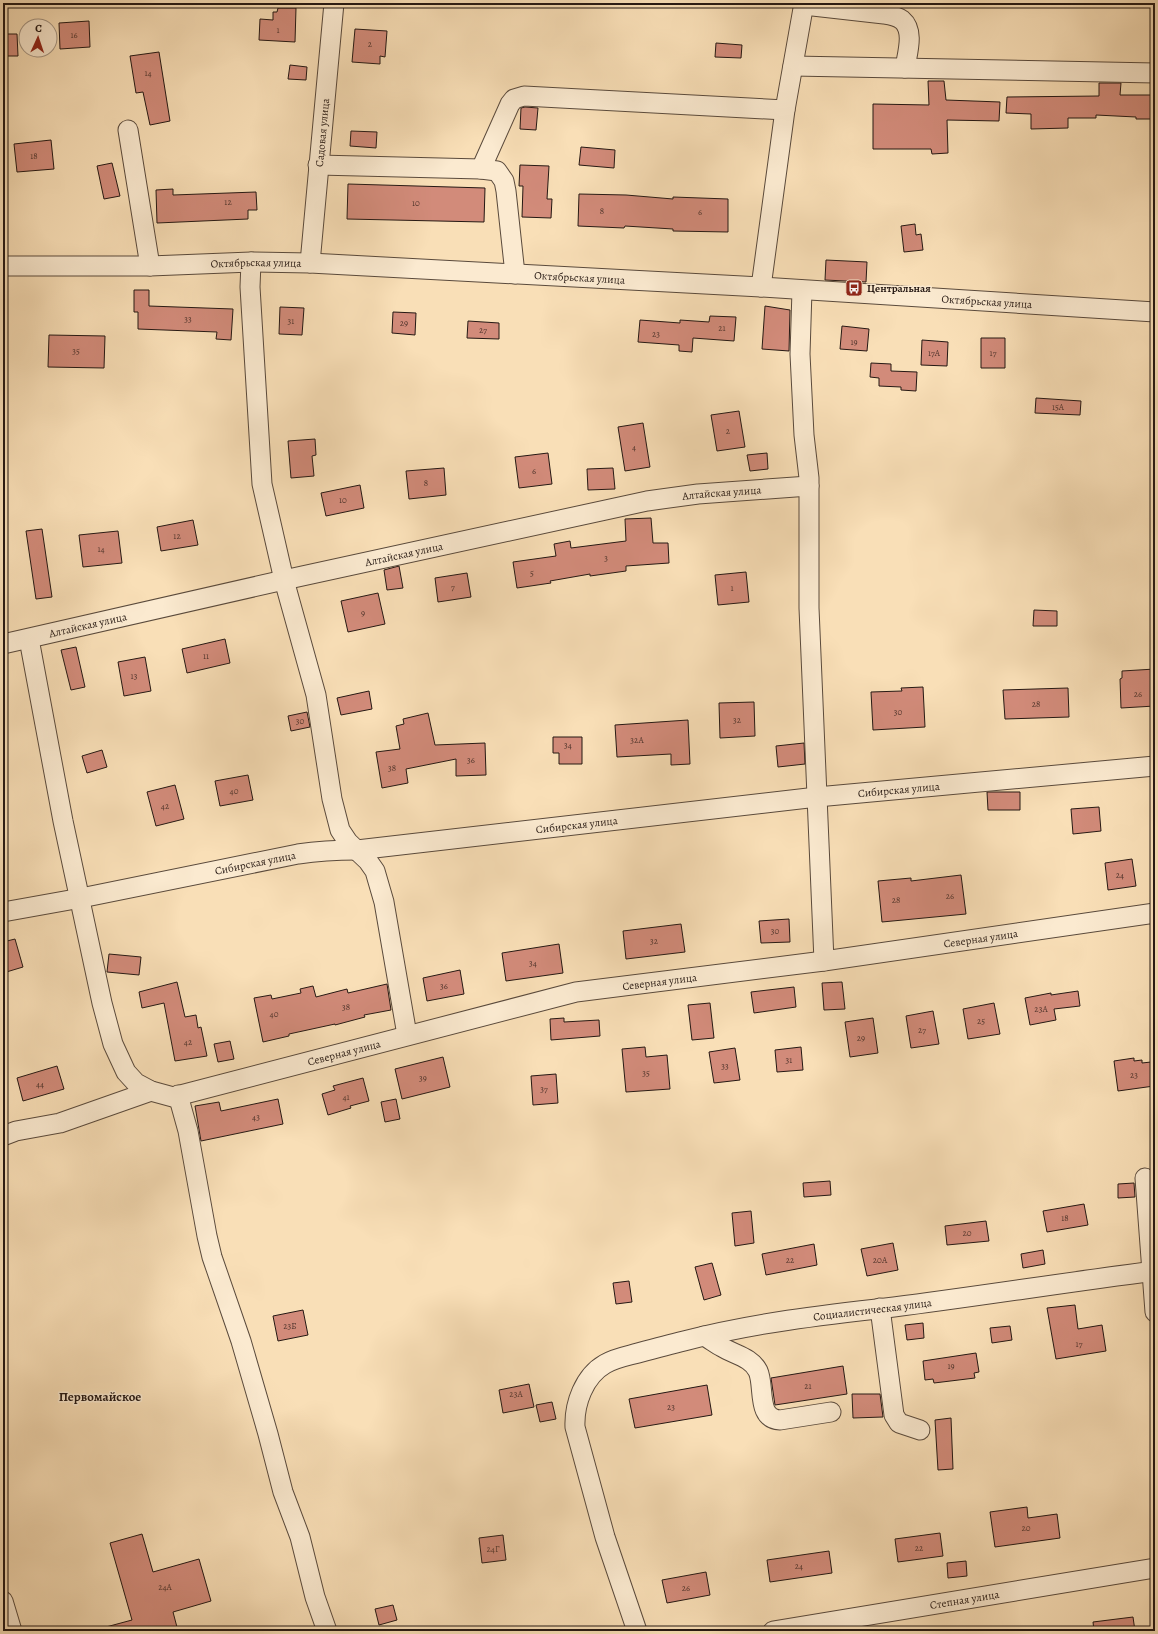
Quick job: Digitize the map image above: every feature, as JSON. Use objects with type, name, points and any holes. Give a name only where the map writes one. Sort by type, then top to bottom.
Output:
[{"type":"street","name":"Садовая улица","points":[[310,263],[334,3]]},
{"type":"street","points":[[761,287],[785,110],[804,4],[896,16],[902,20],[907,27],[909,34],[905,68]]},
{"type":"street","points":[[793,66],[1155,73]]},
{"type":"street","points":[[481,169],[510,104],[519,97],[524,96],[785,110]]},
{"type":"street","points":[[128,130],[150,266]]},
{"type":"street","points":[[318,165],[481,169],[497,171],[504,181],[515,274]]},
{"type":"street","points":[[251,262],[250,288],[262,484],[284,580],[316,695],[332,799],[340,830],[348,842],[368,861],[380,884],[407,1035]]},
{"type":"street","name":"Октябрьская улица","points":[[3,266],[150,266],[251,262],[310,263],[761,287],[1155,312]]},
{"type":"street","points":[[802,290],[800,354],[809,486],[808,608],[824,961]]},
{"type":"street","name":"Алтайская улица","points":[[3,644],[284,580],[647,502],[698,494],[809,486]]},
{"type":"street","points":[[29,639],[63,822],[81,898],[102,1004],[113,1044],[126,1072],[144,1089],[151,1092],[176,1096],[188,1131],[212,1257],[241,1341],[283,1492],[300,1536],[315,1597],[327,1631]]},
{"type":"street","name":"Сибирская улица","points":[[3,912],[81,898],[298,854],[335,850],[357,850],[817,798],[1155,766]]},
{"type":"street","name":"Северная улица","points":[[176,1096],[576,992],[824,961],[1155,913]]},
{"type":"street","points":[[3,1136],[16,1131],[60,1123],[151,1092]]},
{"type":"street","points":[[1145,1178],[1155,1312]]},
{"type":"street","name":"Социалистическая улица","points":[[637,1631],[605,1537],[575,1427],[575,1416],[581,1393],[595,1371],[604,1364],[613,1359],[704,1336],[803,1317],[1153,1271]]},
{"type":"street","points":[[880,1308],[894,1415],[899,1424],[920,1430]]},
{"type":"street","points":[[704,1336],[753,1364],[760,1375],[765,1411],[775,1420],[832,1412]]},
{"type":"street","name":"Степная улица","points":[[774,1631],[1155,1568]]},
{"type":"street","points":[[3,1601],[12,1631]]},
{"type":"building","points":[[278,8],[296,8],[295,42],[259,40],[260,19],[273,20],[273,12],[277,12]]},
{"type":"building","points":[[89,21],[90,47],[60,49],[59,23]]},
{"type":"building","points":[[355,29],[387,31],[385,57],[380,56],[380,64],[352,62]]},
{"type":"building","points":[[3,34],[17,34],[18,56],[3,56]]},
{"type":"building","points":[[716,43],[742,45],[741,58],[715,57]]},
{"type":"building","points":[[159,52],[170,121],[150,125],[143,92],[136,93],[130,56]]},
{"type":"building","points":[[290,65],[307,67],[306,80],[288,79]]},
{"type":"building","points":[[928,81],[944,81],[946,100],[1000,102],[999,121],[947,120],[948,153],[932,154],[931,149],[873,149],[873,104],[929,105]]},
{"type":"building","points":[[1099,83],[1121,83],[1120,95],[1155,95],[1155,119],[1136,119],[1136,117],[1096,115],[1096,118],[1068,118],[1068,128],[1031,129],[1031,114],[1006,113],[1007,97],[1099,96]]},
{"type":"building","points":[[521,108],[538,108],[536,130],[520,129]]},
{"type":"building","points":[[351,131],[377,132],[376,148],[350,146]]},
{"type":"building","points":[[51,140],[54,169],[17,172],[14,144]]},
{"type":"building","points":[[581,147],[615,150],[614,168],[579,165]]},
{"type":"building","points":[[112,163],[120,196],[104,199],[97,166]]},
{"type":"building","points":[[520,165],[549,166],[547,199],[552,199],[551,218],[522,217],[523,186],[519,186]]},
{"type":"building","points":[[348,184],[485,188],[484,222],[347,219]]},
{"type":"building","points":[[173,189],[173,195],[256,192],[257,210],[248,210],[248,219],[157,223],[156,190]]},
{"type":"building","points":[[579,194],[626,195],[673,199],[673,197],[728,199],[728,232],[673,231],[673,229],[625,226],[624,228],[578,226]]},
{"type":"building","points":[[915,224],[916,235],[921,234],[923,250],[904,252],[901,226]]},
{"type":"building","points":[[826,260],[867,262],[866,282],[825,280]]},
{"type":"building","points":[[134,290],[149,290],[149,306],[233,309],[231,340],[216,339],[217,332],[138,329],[138,312],[134,312]]},
{"type":"building","points":[[765,306],[790,310],[789,351],[762,349]]},
{"type":"building","points":[[280,307],[304,308],[302,335],[279,334]]},
{"type":"building","points":[[393,312],[416,313],[415,335],[392,333]]},
{"type":"building","points":[[710,316],[736,317],[734,341],[693,338],[692,352],[679,351],[679,345],[638,342],[640,320],[680,323],[680,320],[709,322]]},
{"type":"building","points":[[468,321],[499,323],[499,339],[467,338]]},
{"type":"building","points":[[842,326],[869,329],[867,351],[840,349]]},
{"type":"building","points":[[49,335],[105,336],[104,368],[48,367]]},
{"type":"building","points":[[981,338],[1005,338],[1005,368],[981,368]]},
{"type":"building","points":[[922,340],[948,342],[947,366],[921,365]]},
{"type":"building","points":[[871,363],[891,364],[891,371],[917,372],[916,391],[901,390],[901,387],[879,386],[879,378],[870,377]]},
{"type":"building","points":[[1036,398],[1081,401],[1080,415],[1035,413]]},
{"type":"building","points":[[739,411],[745,447],[717,451],[711,415]]},
{"type":"building","points":[[643,423],[650,467],[625,471],[618,427]]},
{"type":"building","points":[[315,439],[316,455],[312,456],[314,476],[291,478],[288,441]]},
{"type":"building","points":[[548,453],[552,484],[519,488],[515,457]]},
{"type":"building","points":[[767,453],[768,469],[750,471],[747,455]]},
{"type":"building","points":[[444,468],[446,495],[409,499],[406,471]]},
{"type":"building","points":[[613,468],[615,489],[588,490],[587,469]]},
{"type":"building","points":[[360,485],[364,508],[326,516],[321,493]]},
{"type":"building","points":[[651,518],[653,543],[668,543],[669,563],[626,566],[626,571],[590,576],[590,574],[550,581],[551,583],[517,588],[513,562],[556,556],[554,544],[570,541],[571,548],[626,541],[625,519]]},
{"type":"building","points":[[193,520],[198,545],[161,551],[157,527]]},
{"type":"building","points":[[42,529],[52,597],[36,599],[26,531]]},
{"type":"building","points":[[118,531],[122,563],[83,567],[79,535]]},
{"type":"building","points":[[399,566],[403,588],[387,590],[384,570]]},
{"type":"building","points":[[746,572],[749,602],[718,605],[715,575]]},
{"type":"building","points":[[467,573],[471,597],[438,602],[435,578]]},
{"type":"building","points":[[378,593],[385,624],[348,632],[341,601]]},
{"type":"building","points":[[1034,610],[1057,611],[1057,626],[1033,626]]},
{"type":"building","points":[[225,639],[230,663],[187,673],[182,649]]},
{"type":"building","points":[[76,647],[85,687],[71,690],[61,650]]},
{"type":"building","points":[[145,657],[151,691],[124,696],[118,662]]},
{"type":"building","points":[[1155,669],[1155,706],[1121,708],[1120,679],[1122,678],[1122,671]]},
{"type":"building","points":[[923,687],[925,727],[873,730],[871,692],[902,691],[901,688]]},
{"type":"building","points":[[1068,688],[1069,717],[1005,719],[1003,690]]},
{"type":"building","points":[[369,691],[372,709],[341,715],[337,698]]},
{"type":"building","points":[[754,702],[755,736],[720,738],[719,703]]},
{"type":"building","points":[[307,712],[310,727],[291,731],[288,716]]},
{"type":"building","points":[[428,713],[435,745],[485,743],[486,775],[456,776],[456,759],[406,769],[408,783],[382,788],[376,752],[400,749],[396,726],[404,724],[403,719]]},
{"type":"building","points":[[688,720],[690,764],[671,765],[671,754],[617,757],[615,725]]},
{"type":"building","points":[[553,737],[582,737],[582,764],[559,764],[559,753],[553,753]]},
{"type":"building","points":[[804,743],[805,764],[778,767],[776,746]]},
{"type":"building","points":[[102,750],[107,767],[87,773],[82,756]]},
{"type":"building","points":[[248,775],[253,800],[220,806],[215,781]]},
{"type":"building","points":[[175,785],[184,819],[156,826],[147,792]]},
{"type":"building","points":[[987,792],[1020,792],[1020,810],[988,810]]},
{"type":"building","points":[[1099,807],[1101,831],[1073,834],[1071,809]]},
{"type":"building","points":[[1132,859],[1136,886],[1108,890],[1105,863]]},
{"type":"building","points":[[961,875],[966,914],[882,922],[878,881],[911,878],[911,881]]},
{"type":"building","points":[[789,919],[790,942],[761,943],[759,921]]},
{"type":"building","points":[[681,924],[685,952],[626,959],[623,931]]},
{"type":"building","points":[[15,939],[23,967],[3,973],[3,942]]},
{"type":"building","points":[[559,944],[563,973],[506,981],[502,953]]},
{"type":"building","points":[[109,954],[141,957],[139,975],[107,972]]},
{"type":"building","points":[[460,970],[464,994],[427,1001],[423,978]]},
{"type":"building","points":[[177,982],[185,1017],[196,1015],[198,1028],[201,1027],[207,1056],[175,1061],[164,1003],[142,1008],[139,992]]},
{"type":"building","points":[[842,982],[845,1009],[824,1010],[822,983]]},
{"type":"building","points":[[387,984],[391,1010],[364,1015],[365,1017],[335,1025],[289,1034],[289,1036],[263,1042],[254,998],[271,995],[272,999],[301,993],[300,989],[313,986],[316,997],[347,989],[348,993]]},
{"type":"building","points":[[794,987],[796,1007],[754,1013],[751,992]]},
{"type":"building","points":[[1078,991],[1080,1006],[1054,1009],[1056,1020],[1030,1025],[1025,998],[1051,993],[1051,995]]},
{"type":"building","points":[[710,1003],[714,1038],[692,1040],[688,1005]]},
{"type":"building","points":[[994,1003],[1000,1034],[968,1039],[963,1009]]},
{"type":"building","points":[[933,1011],[939,1044],[911,1048],[906,1016]]},
{"type":"building","points":[[564,1018],[564,1022],[599,1020],[600,1036],[551,1040],[550,1019]]},
{"type":"building","points":[[873,1018],[878,1053],[850,1057],[845,1022]]},
{"type":"building","points":[[230,1041],[234,1059],[218,1062],[214,1044]]},
{"type":"building","points":[[645,1047],[646,1057],[667,1055],[670,1089],[626,1092],[622,1049]]},
{"type":"building","points":[[801,1047],[803,1070],[777,1072],[775,1050]]},
{"type":"building","points":[[735,1048],[740,1080],[714,1083],[709,1052]]},
{"type":"building","points":[[443,1057],[450,1087],[402,1099],[395,1069]]},
{"type":"building","points":[[1134,1058],[1134,1061],[1142,1060],[1142,1063],[1151,1062],[1154,1086],[1118,1091],[1114,1061]]},
{"type":"building","points":[[57,1066],[64,1089],[23,1101],[17,1078]]},
{"type":"building","points":[[556,1074],[558,1103],[533,1105],[531,1076]]},
{"type":"building","points":[[363,1078],[369,1101],[350,1106],[351,1108],[328,1115],[322,1094],[335,1090],[333,1086]]},
{"type":"building","points":[[278,1099],[283,1124],[201,1141],[195,1106],[219,1102],[221,1111]]},
{"type":"building","points":[[396,1099],[400,1119],[385,1122],[381,1102]]},
{"type":"building","points":[[830,1181],[831,1195],[804,1197],[803,1183]]},
{"type":"building","points":[[1134,1183],[1135,1197],[1118,1198],[1118,1184]]},
{"type":"building","points":[[1084,1204],[1088,1225],[1047,1232],[1043,1211]]},
{"type":"building","points":[[751,1211],[754,1243],[735,1246],[732,1213]]},
{"type":"building","points":[[986,1221],[989,1241],[947,1245],[945,1226]]},
{"type":"building","points":[[893,1243],[898,1270],[867,1276],[861,1249]]},
{"type":"building","points":[[814,1244],[817,1265],[766,1275],[762,1254]]},
{"type":"building","points":[[1043,1250],[1045,1264],[1023,1268],[1021,1254]]},
{"type":"building","points":[[712,1263],[721,1295],[704,1300],[695,1267]]},
{"type":"building","points":[[629,1281],[632,1302],[616,1304],[613,1283]]},
{"type":"building","points":[[1075,1305],[1078,1329],[1102,1325],[1106,1351],[1056,1359],[1047,1308]]},
{"type":"building","points":[[303,1310],[308,1335],[278,1341],[273,1316]]},
{"type":"building","points":[[923,1323],[924,1338],[907,1340],[905,1325]]},
{"type":"building","points":[[1010,1326],[1012,1340],[992,1343],[990,1328]]},
{"type":"building","points":[[976,1353],[979,1372],[974,1373],[975,1378],[934,1383],[933,1379],[925,1380],[923,1361]]},
{"type":"building","points":[[843,1366],[847,1394],[775,1405],[771,1378]]},
{"type":"building","points":[[529,1384],[534,1407],[503,1413],[499,1390]]},
{"type":"building","points":[[707,1385],[712,1415],[635,1428],[629,1399]]},
{"type":"building","points":[[852,1394],[880,1394],[883,1417],[853,1418]]},
{"type":"building","points":[[552,1402],[556,1419],[540,1422],[536,1405]]},
{"type":"building","points":[[951,1418],[953,1469],[938,1470],[935,1420]]},
{"type":"building","points":[[1027,1507],[1028,1518],[1057,1514],[1060,1538],[995,1547],[990,1512]]},
{"type":"building","points":[[940,1533],[943,1556],[898,1562],[895,1539]]},
{"type":"building","points":[[142,1534],[153,1572],[199,1559],[211,1601],[173,1612],[178,1631],[106,1631],[106,1627],[132,1620],[110,1543]]},
{"type":"building","points":[[503,1535],[506,1560],[482,1563],[479,1538]]},
{"type":"building","points":[[829,1551],[832,1573],[770,1582],[767,1560]]},
{"type":"building","points":[[966,1561],[967,1576],[948,1578],[947,1563]]},
{"type":"building","points":[[706,1572],[710,1595],[667,1603],[662,1580]]},
{"type":"building","points":[[393,1605],[397,1620],[379,1625],[375,1609]]},
{"type":"building","points":[[1133,1617],[1135,1631],[1094,1631],[1093,1622]]},
{"type":"place","name":"Центральная","points":[[854,288]]},
{"type":"district","name":"Первомайское","points":[[100,1396]]}]
